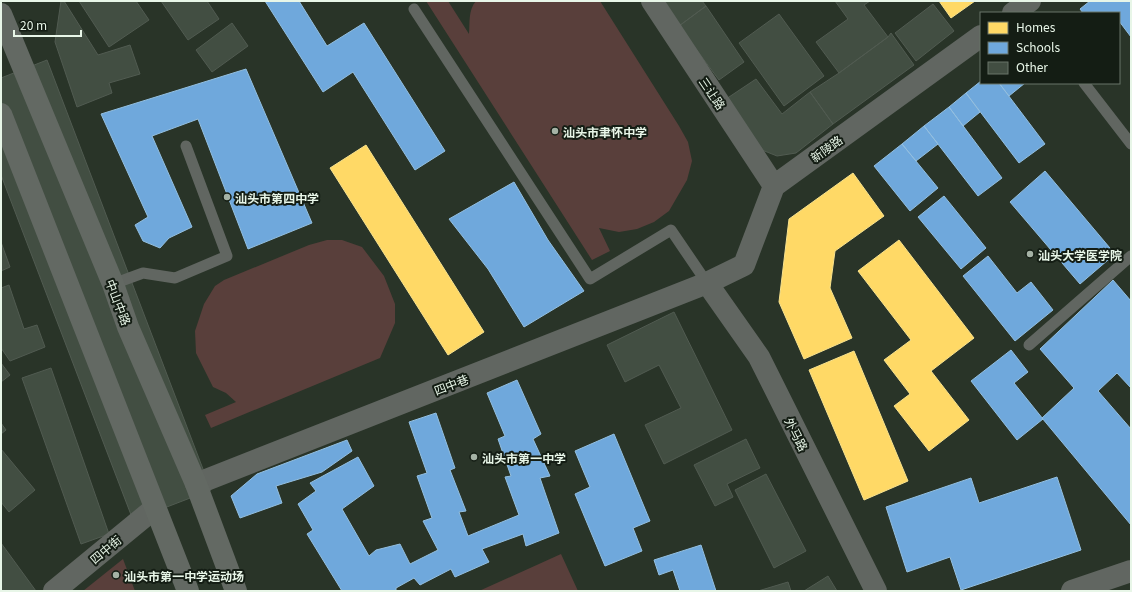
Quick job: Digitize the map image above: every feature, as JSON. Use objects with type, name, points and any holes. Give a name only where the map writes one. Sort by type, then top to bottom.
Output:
[{"type":"main road","name":"中山中路","points":[[1,14],[113,284],[128,327],[196,484],[236,591]]},
{"type":"main road","points":[[1,114],[188,591]]},
{"type":"street","name":"三让路","points":[[652,1],[774,186]]},
{"type":"street","name":"新陵路","points":[[774,186],[980,37]]},
{"type":"street","points":[[707,283],[744,265],[774,186]]},
{"type":"street","name":"四中巷","points":[[196,484],[707,283]]},
{"type":"street","name":"外马路","points":[[707,283],[759,357],[876,591]]},
{"type":"street","name":"四中街","points":[[54,591],[155,508]]},
{"type":"street","points":[[1072,591],[1131,571]]},
{"type":"lane","points":[[414,9],[590,279],[671,230],[707,283]]},
{"type":"lane","points":[[1085,84],[1131,144]]},
{"type":"lane","points":[[113,284],[143,273],[175,278],[227,256],[186,146]]},
{"type":"lane","points":[[1029,345],[1131,256]]},
{"type":"shaded area","points":[[426,1],[448,1],[469,34],[471,12],[476,1],[600,1],[688,142],[692,161],[687,180],[669,211],[654,222],[637,229],[619,232],[599,228],[610,251],[592,260]]},
{"type":"shaded area","points":[[327,240],[342,240],[362,247],[384,276],[395,304],[395,323],[380,358],[211,428],[205,415],[236,402],[226,393],[213,387],[196,353],[195,331],[204,304],[215,286],[224,280],[309,245]]},
{"type":"shaded area","points":[[561,554],[578,591],[479,591]]},
{"type":"shaded area","name":"汕头市第一中学运动场","points":[[123,559],[135,591],[83,591]]},
{"type":"building: Homes","points":[[939,1],[975,1],[951,18]]},
{"type":"building: Homes","points":[[366,145],[484,332],[448,355],[330,168]]},
{"type":"building: Homes","points":[[853,173],[884,216],[835,251],[830,288],[852,338],[804,359],[779,302],[789,219]]},
{"type":"building: Homes","points":[[899,240],[974,338],[931,371],[969,420],[929,451],[894,406],[910,394],[884,360],[911,340],[858,271]]},
{"type":"building: Homes","points":[[854,351],[908,481],[864,500],[809,370]]},
{"type":"building: Schools","points":[[265,1],[299,1],[327,46],[364,23],[445,151],[415,170],[353,72],[323,92]]},
{"type":"building: Schools","points":[[1090,1],[1131,1],[1131,37],[1120,22],[1120,12],[1082,12],[1080,9]]},
{"type":"building: Schools","points":[[246,69],[312,223],[248,249],[198,119],[152,136],[192,227],[169,238],[160,248],[143,241],[135,225],[148,217],[101,114]]},
{"type":"building: Schools","points":[[980,82],[980,84],[1000,84],[1045,144],[1019,163],[966,93]]},
{"type":"building: Schools","points":[[1000,84],[1024,84],[1009,96]]},
{"type":"building: Schools","points":[[966,93],[980,112],[963,126],[949,107]]},
{"type":"building: Schools","points":[[949,107],[1002,178],[978,196],[924,126]]},
{"type":"building: Schools","points":[[924,126],[938,144],[916,161],[902,144]]},
{"type":"building: Schools","points":[[902,144],[938,188],[910,211],[874,166]]},
{"type":"building: Schools","points":[[1045,171],[1115,254],[1080,284],[1010,202]]},
{"type":"building: Schools","points":[[514,182],[548,240],[584,291],[524,327],[488,269],[449,219]]},
{"type":"building: Schools","points":[[944,196],[986,248],[961,269],[918,217]]},
{"type":"building: Schools","points":[[988,256],[1017,293],[1031,282],[1053,310],[1015,341],[963,276]]},
{"type":"building: Schools","points":[[1113,280],[1131,301],[1131,388],[1117,373],[1098,391],[1131,429],[1131,525],[1042,418],[1074,388],[1040,349]]},
{"type":"building: Schools","points":[[1011,350],[1028,372],[1014,383],[1043,419],[1017,440],[971,381]]},
{"type":"building: Schools","points":[[517,380],[541,434],[533,439],[550,476],[540,478],[559,533],[526,546],[523,534],[482,549],[489,562],[455,577],[451,569],[420,585],[414,578],[396,588],[396,591],[342,591],[307,534],[313,530],[298,504],[316,491],[310,483],[358,457],[374,486],[342,509],[369,556],[376,550],[400,544],[410,564],[438,550],[423,521],[432,518],[417,476],[427,473],[409,422],[436,413],[455,468],[450,470],[466,511],[459,512],[468,536],[519,515],[505,477],[511,476],[498,439],[505,436],[487,393]]},
{"type":"building: Schools","points":[[614,434],[650,521],[633,528],[642,551],[605,566],[575,494],[590,487],[575,451]]},
{"type":"building: Schools","points":[[347,440],[352,451],[322,472],[276,486],[282,503],[240,518],[231,496],[257,474]]},
{"type":"building: Schools","points":[[1057,477],[1081,550],[961,590],[950,557],[907,572],[886,507],[971,478],[979,503]]},
{"type":"building: Schools","points":[[701,545],[716,591],[680,591],[673,570],[659,575],[654,560]]},
{"type":"building: Other","points":[[61,1],[64,1],[98,55],[130,45],[140,74],[109,83],[112,93],[77,107],[55,42]]},
{"type":"building: Other","points":[[79,1],[136,1],[149,20],[109,47]]},
{"type":"building: Other","points":[[161,1],[207,1],[219,19],[188,40]]},
{"type":"building: Other","points":[[661,1],[702,1],[706,6],[679,26]]},
{"type":"building: Other","points":[[835,1],[870,1],[864,5],[888,37],[839,73],[816,42],[848,19]]},
{"type":"building: Other","points":[[933,4],[954,31],[916,61],[895,33]]},
{"type":"building: Other","points":[[706,6],[744,62],[719,80],[679,26]]},
{"type":"building: Other","points":[[779,14],[824,76],[784,106],[739,43]]},
{"type":"building: Other","points":[[232,23],[248,46],[212,72],[196,50]]},
{"type":"building: Other","points":[[891,33],[914,65],[833,124],[810,92],[839,73],[888,37]]},
{"type":"building: Other","points":[[47,60],[211,490],[133,520],[1,175],[1,78]]},
{"type":"building: Other","points":[[756,79],[782,114],[810,92],[833,124],[796,153],[777,156],[757,148],[726,99]]},
{"type":"building: Other","points":[[1,242],[10,267],[1,271]]},
{"type":"building: Other","points":[[9,285],[24,329],[37,325],[45,347],[10,361],[1,348],[1,288]]},
{"type":"building: Other","points":[[674,312],[732,430],[664,464],[645,425],[681,408],[659,365],[625,382],[607,345]]},
{"type":"building: Other","points":[[1,363],[10,375],[1,382]]},
{"type":"building: Other","points":[[51,368],[109,534],[81,544],[22,378]]},
{"type":"building: Other","points":[[1,423],[6,430],[1,434]]},
{"type":"building: Other","points":[[746,439],[760,468],[727,484],[733,497],[715,506],[694,465]]},
{"type":"building: Other","points":[[1,449],[35,490],[9,512],[1,502]]},
{"type":"building: Other","points":[[766,474],[806,551],[774,568],[735,490]]},
{"type":"building: Other","points":[[1,543],[36,591],[1,591]]},
{"type":"building: Other","points":[[828,576],[837,591],[804,591]]},
{"type":"building: Other","points":[[788,582],[791,591],[758,591]]},
{"type":"place","name":"汕头市聿怀中学","points":[[555,131]]},
{"type":"place","name":"汕头市第四中学","points":[[227,197]]},
{"type":"place","name":"汕头大学医学院","points":[[1030,254]]},
{"type":"place","name":"汕头市第一中学","points":[[474,457]]},
{"type":"place","name":"汕头市第一中学运动场","points":[[116,575]]}]
